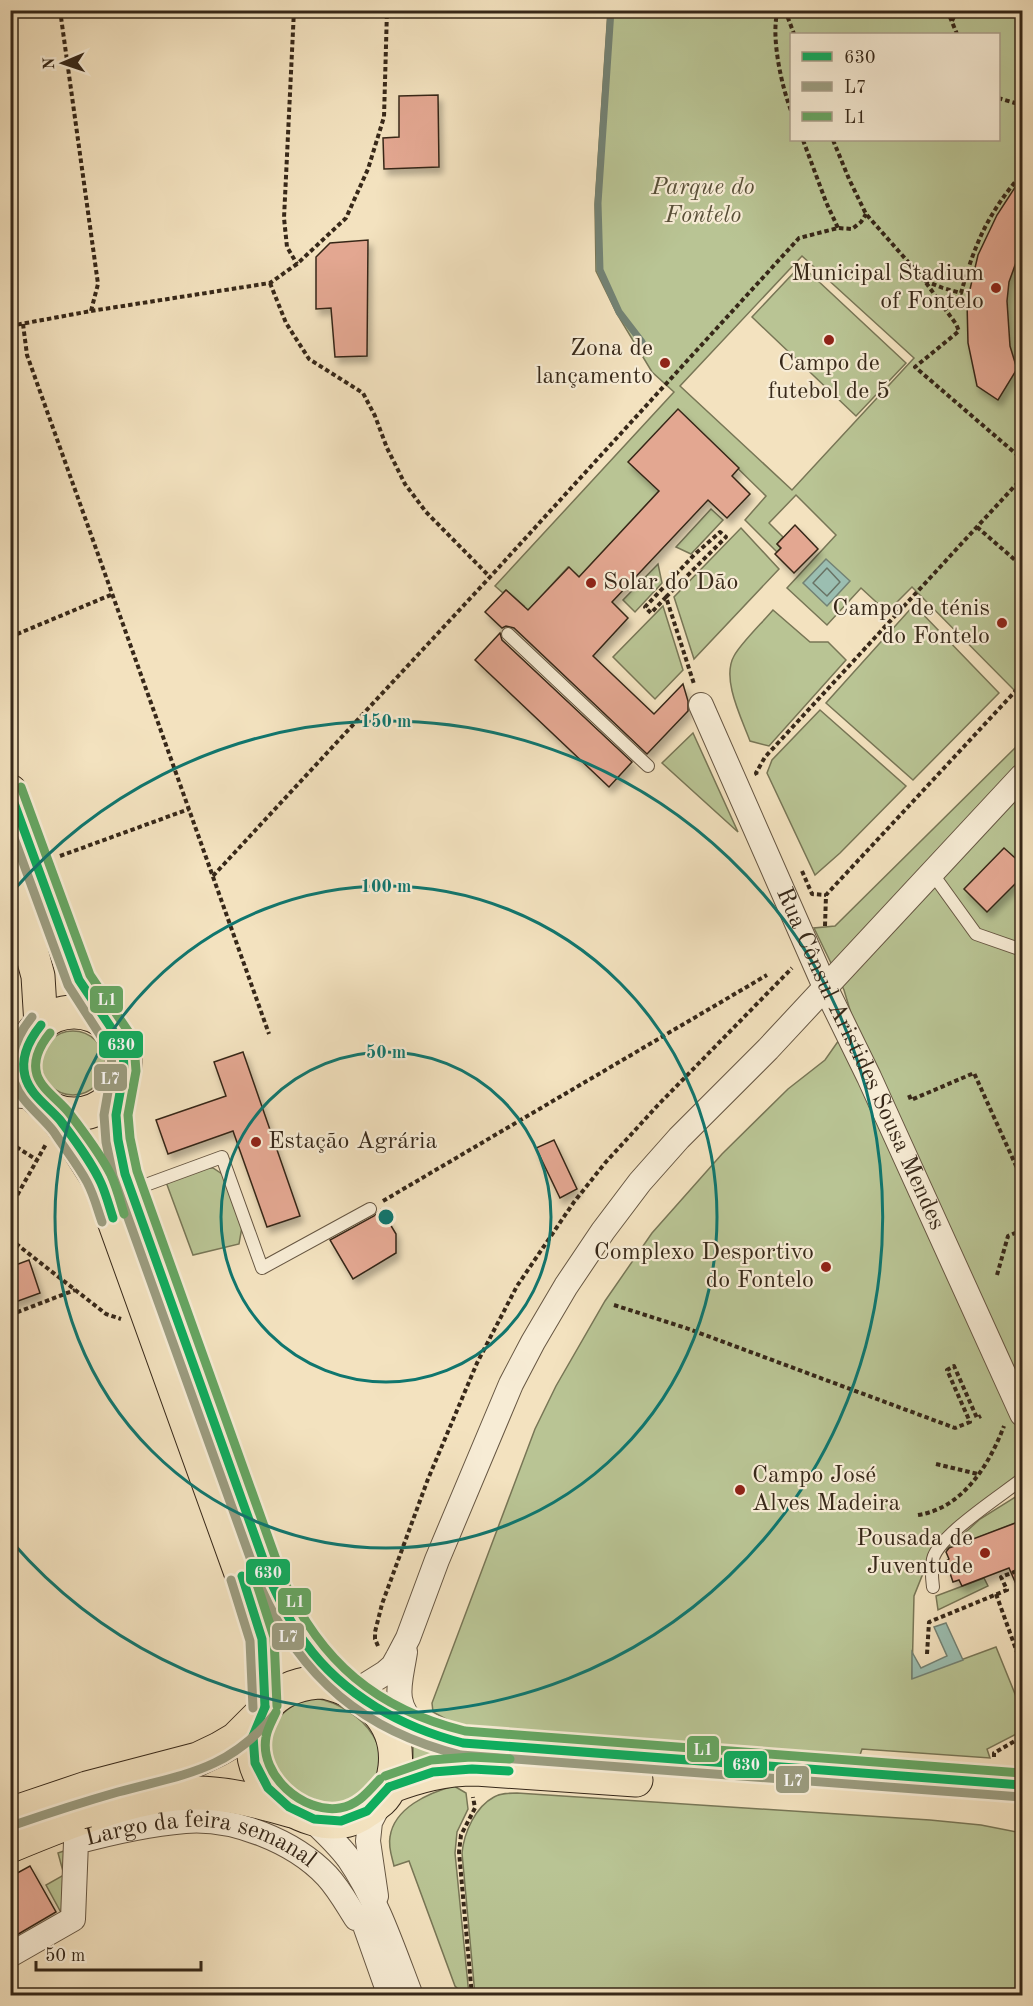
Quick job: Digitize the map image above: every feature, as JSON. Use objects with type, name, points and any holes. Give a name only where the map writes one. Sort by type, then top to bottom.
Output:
[{"type":"main road","points":[[10,791],[79,980],[118,1038],[124,1059],[124,1070],[116,1115],[125,1174],[276,1593],[285,1613],[309,1651],[321,1665],[381,1716],[391,1728],[395,1741],[389,1781],[363,1813],[342,1822],[331,1822],[258,1801],[192,1793],[137,1801],[10,1846]]},
{"type":"main road","points":[[10,872],[38,976],[24,1055],[24,1072],[32,1100],[87,1161],[100,1182],[251,1601],[262,1639],[261,1713],[253,1742],[257,1767],[272,1795],[304,1815]]},
{"type":"main road","points":[[27,1039],[57,1015],[76,1013],[95,1017],[110,1027]]},
{"type":"main road","points":[[32,1100],[68,1114],[84,1113],[101,1107],[120,1085]]},
{"type":"main road","points":[[10,1814],[87,1788],[198,1759],[236,1738],[273,1698],[297,1685],[324,1682],[404,1711],[441,1738],[477,1745],[1023,1785]]},
{"type":"main road","points":[[389,1781],[433,1772],[472,1769],[1023,1808]]},
{"type":"street","name":"Rua Cônsul Aristides Sousa Mendes","points":[[701,705],[825,987],[869,1077],[1018,1405]]},
{"type":"street","points":[[355,1694],[393,1666],[403,1648],[437,1560],[511,1384],[566,1286],[603,1231],[640,1182],[679,1138],[768,1049],[1023,776]]},
{"type":"street","points":[[380,1913],[368,1840],[370,1822],[389,1781],[404,1711],[403,1648]]},
{"type":"street","points":[[304,1815],[333,1841],[349,1860],[380,1913],[411,1995]]},
{"type":"street","name":"Largo da feira semanal","points":[[10,1955],[73,1919],[76,1842],[102,1835],[186,1821],[209,1822],[241,1828],[287,1845],[309,1859],[326,1875],[336,1886],[356,1918],[362,1917],[390,1995]]},
{"type":"lane","points":[[508,634],[648,766]]},
{"type":"lane","points":[[932,873],[976,934],[1023,950]]},
{"type":"lane","points":[[131,1191],[222,1157],[262,1268],[370,1209]]},
{"type":"lane","points":[[933,1587],[933,1560],[940,1546],[953,1532],[1023,1479]]},
{"type":"path","points":[[60,10],[98,284],[91,311]]},
{"type":"path","points":[[294,10],[284,218],[287,247],[297,264]]},
{"type":"path","points":[[10,327],[91,311],[270,283],[297,264],[346,218],[368,169],[384,117],[387,10]]},
{"type":"path","points":[[778,10],[774,22],[776,48],[790,108]]},
{"type":"path","points":[[785,10],[794,33]]},
{"type":"path","points":[[947,10],[957,33]]},
{"type":"path","points":[[952,21],[957,10]]},
{"type":"path","points":[[1000,98],[1023,103]]},
{"type":"path","points":[[802,141],[838,228]]},
{"type":"path","points":[[833,141],[866,214],[924,280],[959,331],[915,367],[1023,459]]},
{"type":"path","points":[[924,280],[961,293],[984,227],[1004,195],[1023,174]]},
{"type":"path","points":[[213,876],[799,238],[838,228],[852,230],[866,214]]},
{"type":"path","points":[[270,283],[286,322],[309,359],[363,393],[405,484],[426,512],[490,577]]},
{"type":"path","points":[[23,324],[27,355],[269,1034]]},
{"type":"path","points":[[761,783],[756,773],[765,757],[1023,478]]},
{"type":"path","points":[[977,527],[1023,566]]},
{"type":"path","points":[[720,532],[726,537],[666,597],[651,614],[645,608],[687,562],[720,532]]},
{"type":"path","points":[[10,637],[112,594]]},
{"type":"path","points":[[666,597],[701,705]]},
{"type":"path","points":[[825,927],[826,895],[1023,684]]},
{"type":"path","points":[[57,857],[189,809]]},
{"type":"path","points":[[798,864],[812,894],[826,895]]},
{"type":"path","points":[[403,1648],[385,1653],[379,1648],[375,1632],[382,1604],[428,1479],[460,1403],[477,1363],[517,1286],[574,1202],[605,1164],[658,1105],[792,968]]},
{"type":"path","points":[[370,1209],[767,975]]},
{"type":"path","points":[[909,1095],[911,1100],[974,1073],[1023,1179]]},
{"type":"path","points":[[10,1143],[37,1160]]},
{"type":"path","points":[[10,1208],[46,1144]]},
{"type":"path","points":[[997,1275],[1008,1236],[1023,1230]]},
{"type":"path","points":[[10,1239],[106,1314],[125,1320]]},
{"type":"path","points":[[10,1315],[75,1290]]},
{"type":"path","points":[[614,1305],[686,1328],[954,1428],[970,1422],[947,1370],[954,1366],[977,1418],[981,1416]]},
{"type":"path","points":[[918,1515],[948,1506],[970,1486],[995,1450],[1018,1405]]},
{"type":"path","points":[[936,1464],[978,1474]]},
{"type":"path","points":[[927,1654],[929,1622],[1007,1590],[1001,1577],[1023,1569]]},
{"type":"path","points":[[996,1594],[1023,1666]]},
{"type":"path","points":[[994,1760],[994,1753],[1023,1737]]},
{"type":"path","points":[[471,1995],[459,1852],[460,1835],[475,1808],[471,1784],[472,1769]]},
{"type":"green space","name":"Parque do Fontelo","points":[[608,11],[1022,11],[1022,698],[912,587],[887,612],[861,588],[827,625],[787,588],[836,535],[796,495],[769,523],[783,537],[777,544],[781,548],[777,552],[745,520],[766,496],[678,410],[659,491],[579,577],[568,567],[521,618],[524,606],[506,590],[503,593],[495,586],[674,392],[652,372],[617,314],[596,271],[595,205]],"holes":[[[802,256],[914,358],[792,490],[680,386]]]},
{"type":"green space","name":"Campo de futebol de 5","points":[[801,265],[906,363],[856,416],[752,317]]},
{"type":"green space","points":[[711,509],[723,520],[691,554],[676,547]]},
{"type":"green space","points":[[741,528],[779,569],[694,659],[674,597]]},
{"type":"green space","points":[[658,564],[662,583],[635,612],[623,600]]},
{"type":"green space","points":[[914,605],[999,693],[913,780],[826,703]]},
{"type":"green space","points":[[663,606],[683,670],[655,699],[613,657]]},
{"type":"green space","points":[[773,610],[810,642],[828,642],[846,660],[769,746],[750,741],[734,699],[730,676],[731,665],[737,651]]},
{"type":"green space","points":[[820,710],[906,786],[815,875],[767,773],[772,760]]},
{"type":"green space","points":[[693,733],[738,832],[662,763]]},
{"type":"green space","name":"Complexo Desportivo do Fontelo","points":[[1022,741],[1022,1484],[932,1551],[914,1596],[912,1678],[996,1647],[1022,1711],[1022,1731],[987,1749],[990,1758],[862,1749],[859,1758],[486,1732],[455,1724],[433,1712],[432,1703],[535,1429],[556,1386],[605,1301],[652,1233],[722,1154],[788,1089],[825,1060],[853,1020],[844,990],[814,928],[835,926]]},
{"type":"green space","points":[[73,1031],[96,1040],[105,1063],[96,1086],[73,1095],[50,1086],[41,1063],[50,1040]]},
{"type":"green space","points":[[213,1168],[225,1176],[242,1227],[239,1244],[193,1255],[166,1182]]},
{"type":"green space","points":[[1022,1493],[1022,1532],[1018,1522],[946,1550],[980,1519]]},
{"type":"green space","points":[[984,1578],[988,1586],[938,1610],[936,1596]]},
{"type":"green space","points":[[315,1698],[348,1711],[362,1722],[373,1735],[379,1750],[380,1765],[373,1781],[359,1796],[348,1802],[323,1803],[310,1799],[287,1784],[272,1764],[269,1740],[277,1720],[293,1706]]},
{"type":"green space","points":[[413,1742],[468,1754],[413,1765]]},
{"type":"green space","points":[[454,1786],[466,1793],[468,1809],[457,1832],[455,1853],[469,1995],[462,1993],[455,1986],[409,1861],[394,1866],[390,1844],[393,1827],[405,1810],[423,1798]]},
{"type":"green space","points":[[517,1793],[930,1820],[981,1825],[1022,1833],[1022,1995],[475,1995],[463,1845],[472,1821],[487,1801],[497,1796]]},
{"type":"green space","points":[[75,1847],[64,1918],[46,1885],[64,1875],[58,1853]]},
{"type":"water","points":[[826,559],[850,581],[827,606],[803,583]]},
{"type":"water","points":[[946,1623],[963,1660],[912,1679],[912,1652],[921,1668],[947,1656],[934,1627]]},
{"type":"building","points":[[438,95],[439,167],[384,169],[383,138],[399,137],[399,96]]},
{"type":"building","name":"Municipal Stadium of Fontelo","points":[[1023,175],[1023,243],[1009,282],[1007,301],[1010,346],[1017,369],[998,400],[977,386],[968,343],[967,302],[978,255],[997,215]]},
{"type":"building","points":[[368,240],[367,356],[335,357],[331,308],[316,309],[316,257],[330,243]]},
{"type":"building","name":"Solar do Dão","points":[[678,409],[739,468],[732,476],[750,494],[727,518],[708,500],[612,602],[628,618],[593,656],[654,714],[683,684],[688,701],[688,711],[647,754],[514,628],[506,626],[502,628],[485,612],[506,590],[528,610],[569,567],[579,577],[659,491],[628,462]]},
{"type":"building","points":[[795,525],[818,549],[794,573],[775,554],[781,548],[777,544]]},
{"type":"building","points":[[500,633],[502,640],[632,762],[609,787],[475,660]]},
{"type":"building","points":[[1004,848],[1023,865],[1023,876],[987,912],[964,889]]},
{"type":"building","name":"Estação Agrária","points":[[243,1052],[300,1216],[267,1227],[233,1131],[168,1154],[156,1120],[226,1096],[214,1062]]},
{"type":"building","points":[[554,1140],[577,1189],[560,1198],[536,1148]]},
{"type":"building","points":[[381,1209],[396,1234],[396,1253],[353,1279],[330,1240],[374,1216]]},
{"type":"building","points":[[29,1260],[40,1293],[10,1304],[10,1267]]},
{"type":"building","name":"Pousada de Juventude","points":[[1018,1522],[1023,1532],[1023,1600],[1009,1568],[962,1586],[959,1580],[953,1582],[946,1561],[949,1559],[946,1552],[949,1548]]},
{"type":"building","points":[[30,1866],[56,1912],[15,1936],[10,1931],[10,1877]]},
{"type":"waterway","points":[[611,10],[598,203],[600,270],[619,312],[642,342]]},
{"type":"transit line","name":"L1","points":[[21,787],[90,975],[128,1031],[134,1045],[136,1071],[128,1115],[137,1171],[283,1579],[315,1635],[334,1658],[355,1678],[404,1710],[433,1722],[465,1731],[1022,1773]]},
{"type":"transit line","name":"630","points":[[10,792],[79,980],[123,1049],[124,1070],[116,1115],[125,1174],[272,1584],[301,1637],[338,1679],[356,1694],[397,1719],[441,1737],[463,1743],[1022,1785]]},
{"type":"transit line","name":"L7","points":[[10,827],[68,985],[111,1052],[112,1069],[104,1115],[106,1142],[113,1176],[261,1588],[295,1649],[316,1674],[340,1696],[366,1715],[394,1731],[426,1745],[461,1755],[1021,1797]]},
{"type":"transit line","name":"L7","points":[[32,1017],[16,1046],[13,1056],[13,1078],[23,1098],[54,1132],[83,1176],[92,1192],[102,1222]]},
{"type":"transit line","name":"630","points":[[41,1025],[29,1043],[25,1055],[24,1069],[27,1083],[35,1095],[60,1120],[87,1158],[101,1183],[113,1218]]},
{"type":"transit line","name":"L1","points":[[50,1033],[37,1058],[36,1069],[39,1080],[70,1114],[92,1143],[113,1180],[124,1214]]},
{"type":"transit line","name":"L1","points":[[253,1572],[274,1637],[277,1706]]},
{"type":"transit line","name":"630","points":[[242,1576],[262,1639],[265,1707]]},
{"type":"transit line","name":"L7","points":[[231,1580],[250,1641],[253,1708]]},
{"type":"transit line","name":"630","points":[[265,1707],[253,1736],[255,1763],[268,1788],[289,1807],[314,1819],[341,1821],[367,1811],[389,1787]]},
{"type":"transit line","name":"L1","points":[[276,1712],[267,1734],[266,1751],[269,1765],[277,1778],[298,1798],[312,1805],[340,1808],[357,1801],[380,1779]]},
{"type":"transit line","name":"L7","points":[[14,1825],[204,1768],[240,1748],[274,1715]]},
{"type":"transit line","name":"L1","points":[[385,1776],[431,1760],[471,1757],[510,1759]]},
{"type":"transit line","name":"630","points":[[389,1787],[433,1772],[472,1769],[509,1771]]},
{"type":"place","name":"Municipal Stadium of Fontelo","points":[[996,288]]},
{"type":"place","name":"Campo de futebol de 5","points":[[829,340]]},
{"type":"place","name":"Zona de lançamento","points":[[665,363]]},
{"type":"place","name":"Solar do Dão","points":[[591,583]]},
{"type":"place","name":"Campo de ténis do Fontelo","points":[[1002,623]]},
{"type":"place","name":"Estação Agrária","points":[[256,1142]]},
{"type":"place","name":"Complexo Desportivo do Fontelo","points":[[826,1267]]},
{"type":"place","name":"Campo José Alves Madeira","points":[[740,1490]]},
{"type":"place","name":"Pousada de Juventude","points":[[985,1553]]}]
